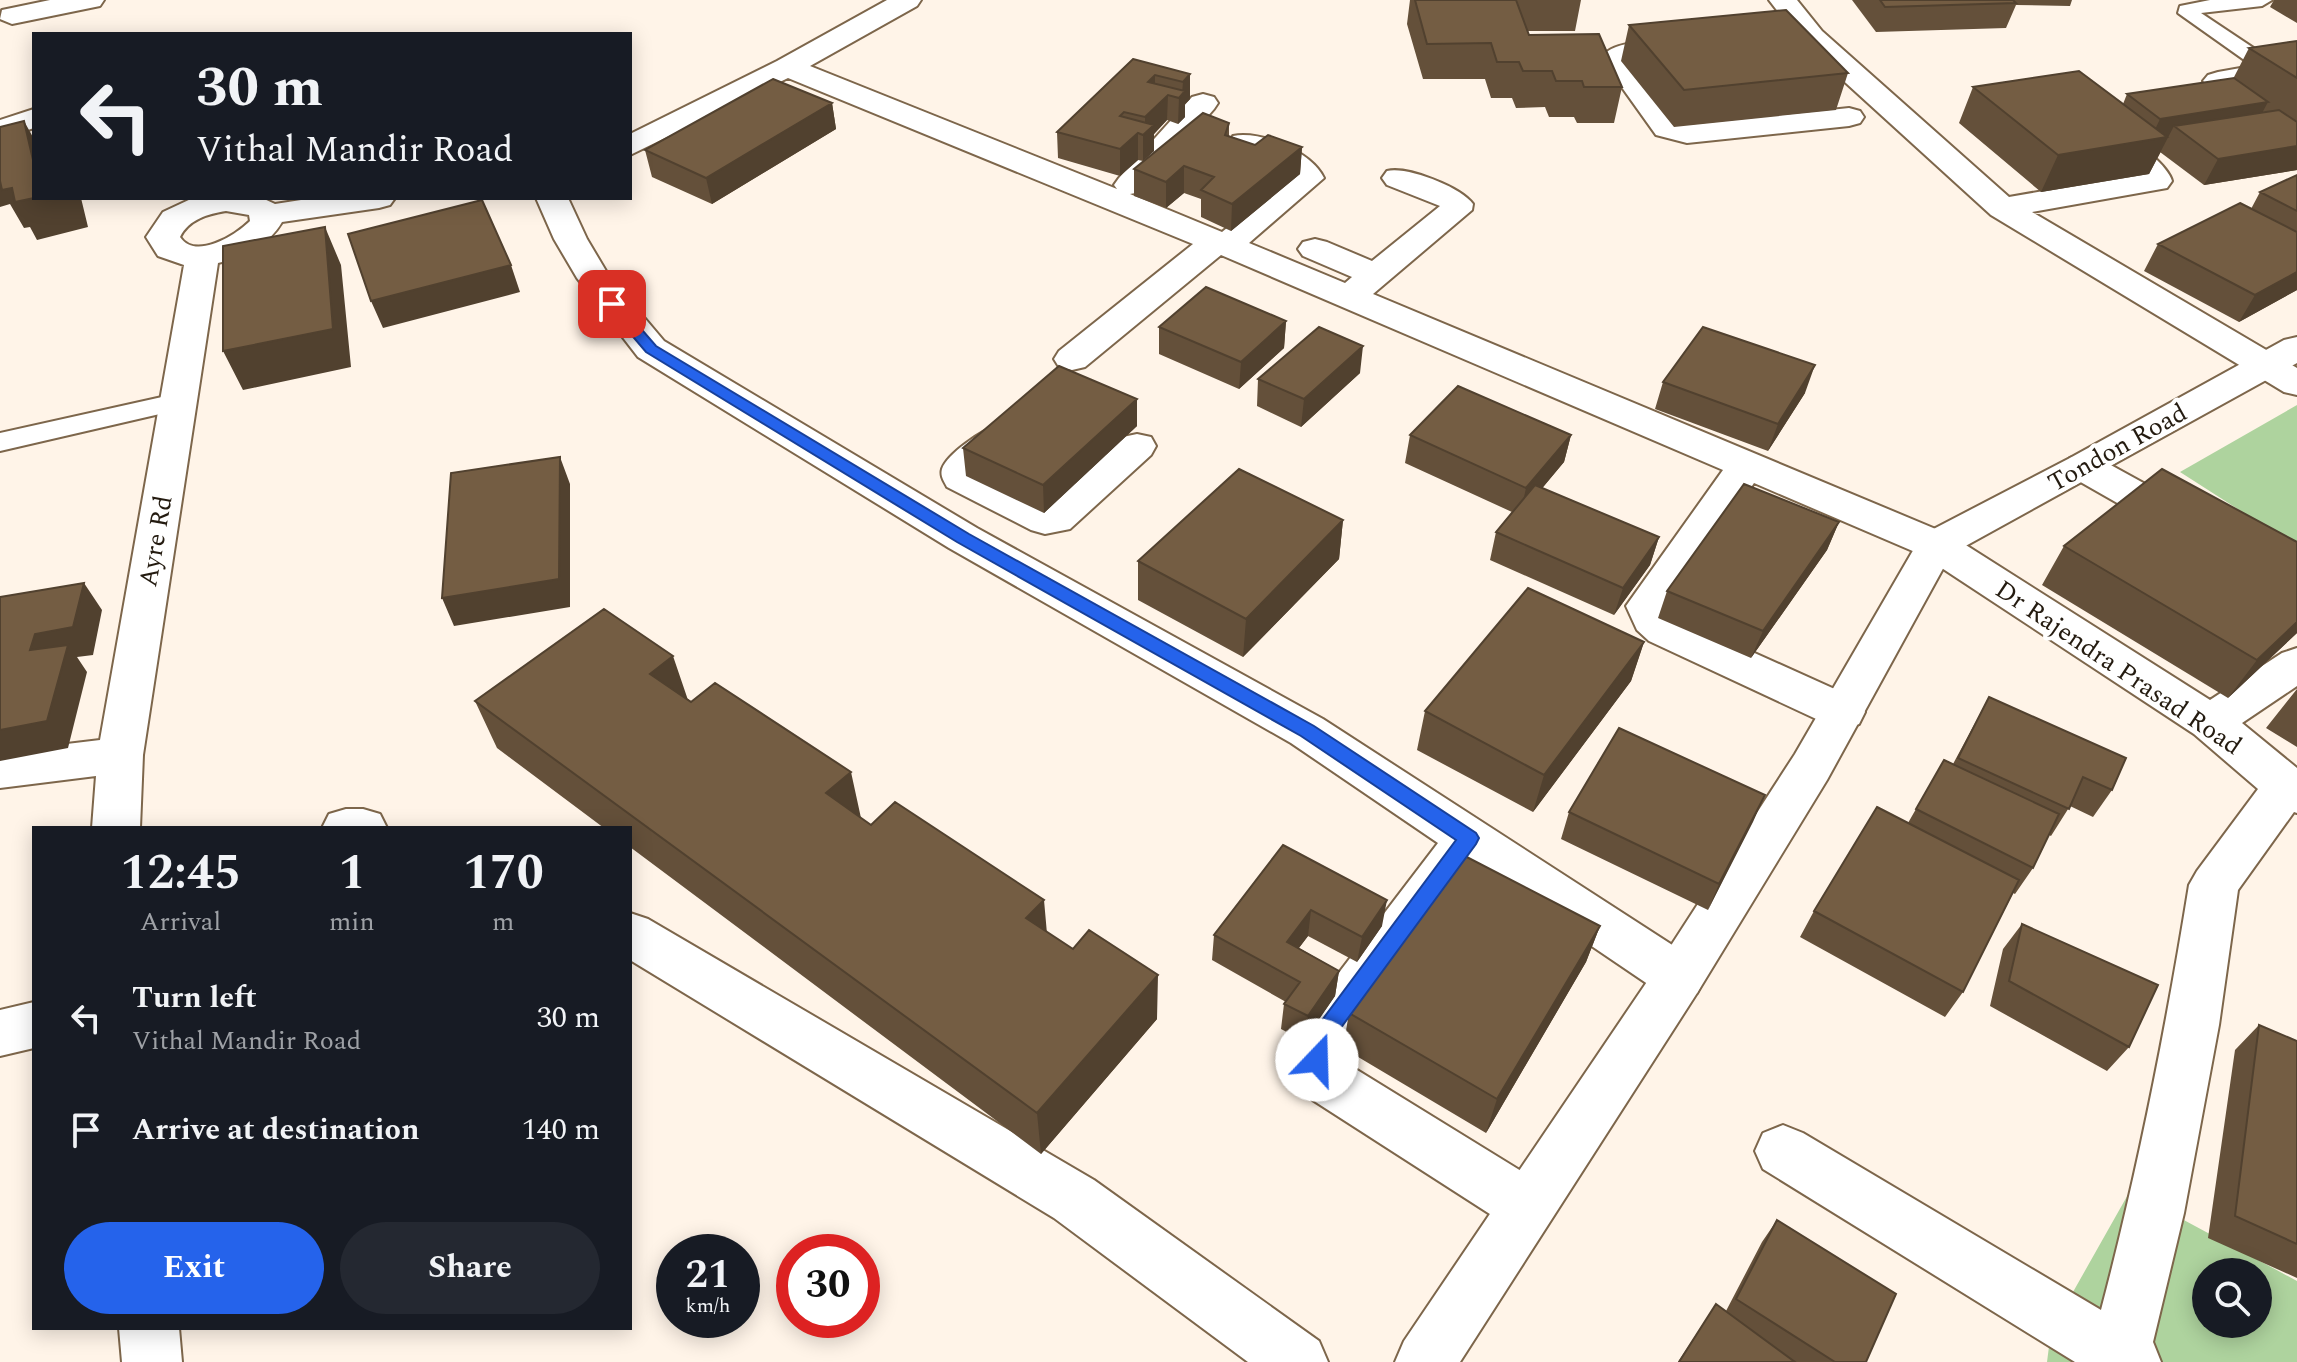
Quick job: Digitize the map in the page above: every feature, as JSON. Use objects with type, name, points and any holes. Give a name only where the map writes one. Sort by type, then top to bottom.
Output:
[{"type":"street","points":[[6,12],[90,0]]},
{"type":"street","points":[[632,145],[787,67],[907,0]]},
{"type":"street","points":[[1783,0],[1798,38],[2002,208],[2286,365]]},
{"type":"street","points":[[6,12],[32,35]]},
{"type":"street","points":[[1705,47],[1625,54],[1615,58],[1667,129],[1673,132],[1687,134],[1849,117]]},
{"type":"street","name":"Dr Rajendra Prasad Road","points":[[787,67],[1222,243],[1936,545],[2210,722],[2292,790]]},
{"type":"street","points":[[2297,67],[2218,81],[2282,127],[2297,131]]},
{"type":"street","points":[[1116,201],[1203,103]]},
{"type":"street","points":[[0,130],[32,119]]},
{"type":"street","points":[[1072,359],[1308,178],[1306,171],[1298,164],[1234,139]]},
{"type":"street","points":[[2002,208],[2156,181],[2156,177],[2116,144]]},
{"type":"street","points":[[1349,297],[1456,210],[1457,204],[1453,200],[1398,178]]},
{"type":"street","points":[[266,215],[366,200]]},
{"type":"street","points":[[553,200],[567,238],[628,325],[651,349],[963,538],[1307,731],[1679,977]]},
{"type":"street","points":[[237,201],[262,208],[266,223],[250,241],[236,248],[202,256],[173,252],[165,245],[163,237],[182,205],[237,201]]},
{"type":"street","points":[[1315,249],[1376,275]]},
{"type":"street","name":"Ayre Rd","points":[[116,826],[120,755],[202,256]]},
{"type":"street","name":"Tondon Road","points":[[1936,545],[2286,365]]},
{"type":"street","points":[[997,438],[959,475],[1039,519],[1056,519],[1137,446]]},
{"type":"street","points":[[1747,465],[1647,606],[1652,619],[1664,630],[1843,712]]},
{"type":"street","points":[[2084,467],[2214,540]]},
{"type":"street","points":[[963,538],[1006,502]]},
{"type":"street","points":[[1425,1362],[1679,977],[1843,712],[1936,545]]},
{"type":"street","points":[[2210,722],[2297,664]]},
{"type":"street","points":[[0,770],[120,755]]},
{"type":"street","points":[[1783,1151],[2123,1360],[2193,1025],[2214,885],[2292,790]]},
{"type":"street","points":[[1469,838],[1318,1042],[1317,1060],[1330,1082],[1527,1206]]},
{"type":"street","points":[[632,935],[1074,1199],[1298,1362]]},
{"type":"street","points":[[0,1033],[32,1025]]},
{"type":"street","points":[[149,1330],[152,1362]]},
{"type":"lane","points":[[2262,0],[2187,10],[2247,56],[2271,61],[2297,57]]},
{"type":"lane","points":[[0,442],[180,401]]},
{"type":"green space","points":[[2297,405],[2297,547],[2180,472]]},
{"type":"green space","points":[[2130,1191],[2254,1258],[2192,1258],[2192,1338],[2272,1338],[2272,1268],[2297,1281],[2297,1362],[2047,1362],[2051,1331]]},
{"type":"building","points":[[1415,0],[1516,0],[1529,35],[1599,34],[1622,87],[1584,87],[1582,81],[1556,81],[1552,71],[1523,71],[1519,62],[1497,62],[1491,43],[1427,44]]},
{"type":"building","points":[[1880,0],[2013,0],[2016,3],[1885,7]]},
{"type":"building","points":[[1786,10],[1848,73],[1684,90],[1629,25]]},
{"type":"building","points":[[2297,41],[2297,78],[2249,48]]},
{"type":"building","points":[[1133,59],[1190,74],[1183,82],[1155,75],[1148,82],[1185,91],[1179,98],[1168,95],[1145,117],[1124,112],[1120,116],[1154,125],[1143,135],[1138,133],[1120,149],[1057,132]]},
{"type":"building","points":[[2079,71],[2167,137],[2058,155],[1973,87]]},
{"type":"building","points":[[2234,78],[2268,102],[2160,119],[2127,94]]},
{"type":"building","points":[[773,79],[832,103],[706,178],[645,150]]},
{"type":"building","points":[[2279,110],[2297,122],[2297,146],[2218,159],[2174,126]]},
{"type":"building","points":[[1203,113],[1229,123],[1225,135],[1255,145],[1268,135],[1302,147],[1232,204],[1201,190],[1214,177],[1184,166],[1166,182],[1134,169]]},
{"type":"building","points":[[24,121],[32,156],[32,198],[15,202],[12,188],[2,190],[0,127]]},
{"type":"building","points":[[2297,175],[2297,211],[2260,192]]},
{"type":"building","points":[[482,200],[511,265],[371,301],[348,234]]},
{"type":"building","points":[[2240,203],[2297,232],[2297,272],[2255,295],[2158,244]]},
{"type":"building","points":[[325,227],[333,329],[223,351],[223,246]]},
{"type":"building","points":[[1206,287],[1286,321],[1241,362],[1159,327]]},
{"type":"building","points":[[1319,327],[1363,346],[1304,399],[1258,379]]},
{"type":"building","points":[[1703,327],[1815,365],[1778,424],[1663,382]]},
{"type":"building","points":[[1059,366],[1137,399],[1043,485],[963,448]]},
{"type":"building","points":[[1458,386],[1571,435],[1526,488],[1410,435]]},
{"type":"building","points":[[560,457],[559,579],[442,598],[451,473]]},
{"type":"building","points":[[1239,469],[1343,520],[1246,619],[1138,561]]},
{"type":"building","points":[[2162,469],[2297,542],[2297,622],[2257,660],[2064,546]]},
{"type":"building","points":[[1744,484],[1839,522],[1763,631],[1667,591]]},
{"type":"building","points":[[1535,485],[1659,537],[1623,588],[1496,532]]},
{"type":"building","points":[[84,583],[73,627],[35,634],[30,650],[68,645],[47,721],[0,730],[0,597]]},
{"type":"building","points":[[1528,588],[1644,642],[1544,775],[1425,711]]},
{"type":"building","points":[[604,609],[673,656],[650,674],[691,702],[715,683],[851,772],[826,793],[871,825],[895,802],[1044,900],[1026,918],[1073,949],[1089,930],[1158,975],[1037,1113],[475,701]]},
{"type":"building","points":[[1989,697],[2126,758],[2112,790],[2083,777],[2069,809],[1958,758]]},
{"type":"building","points":[[1619,728],[1765,795],[1719,884],[1569,812]]},
{"type":"building","points":[[1944,760],[2059,814],[2033,868],[1916,809]]},
{"type":"building","points":[[1877,807],[2019,880],[1963,992],[1814,911]]},
{"type":"building","points":[[1283,845],[1387,900],[1362,937],[1311,910],[1287,942],[1339,971],[1308,1016],[1284,1004],[1300,982],[1214,935]]},
{"type":"building","points":[[1459,853],[1600,926],[1497,1099],[1349,1013]]},
{"type":"building","points":[[2022,924],[2158,985],[2129,1047],[2009,981]]},
{"type":"building","points":[[2259,1025],[2297,1041],[2297,1244],[2235,1216]]},
{"type":"building","points":[[1777,1220],[1896,1294],[1866,1362],[1835,1362],[1736,1299]]},
{"type":"building","points":[[1716,1304],[1795,1362],[1679,1362]]},
{"type":"route","points":[[612,304],[651,349],[963,538],[1307,731],[1469,838],[1318,1042],[1317,1060]]}]
